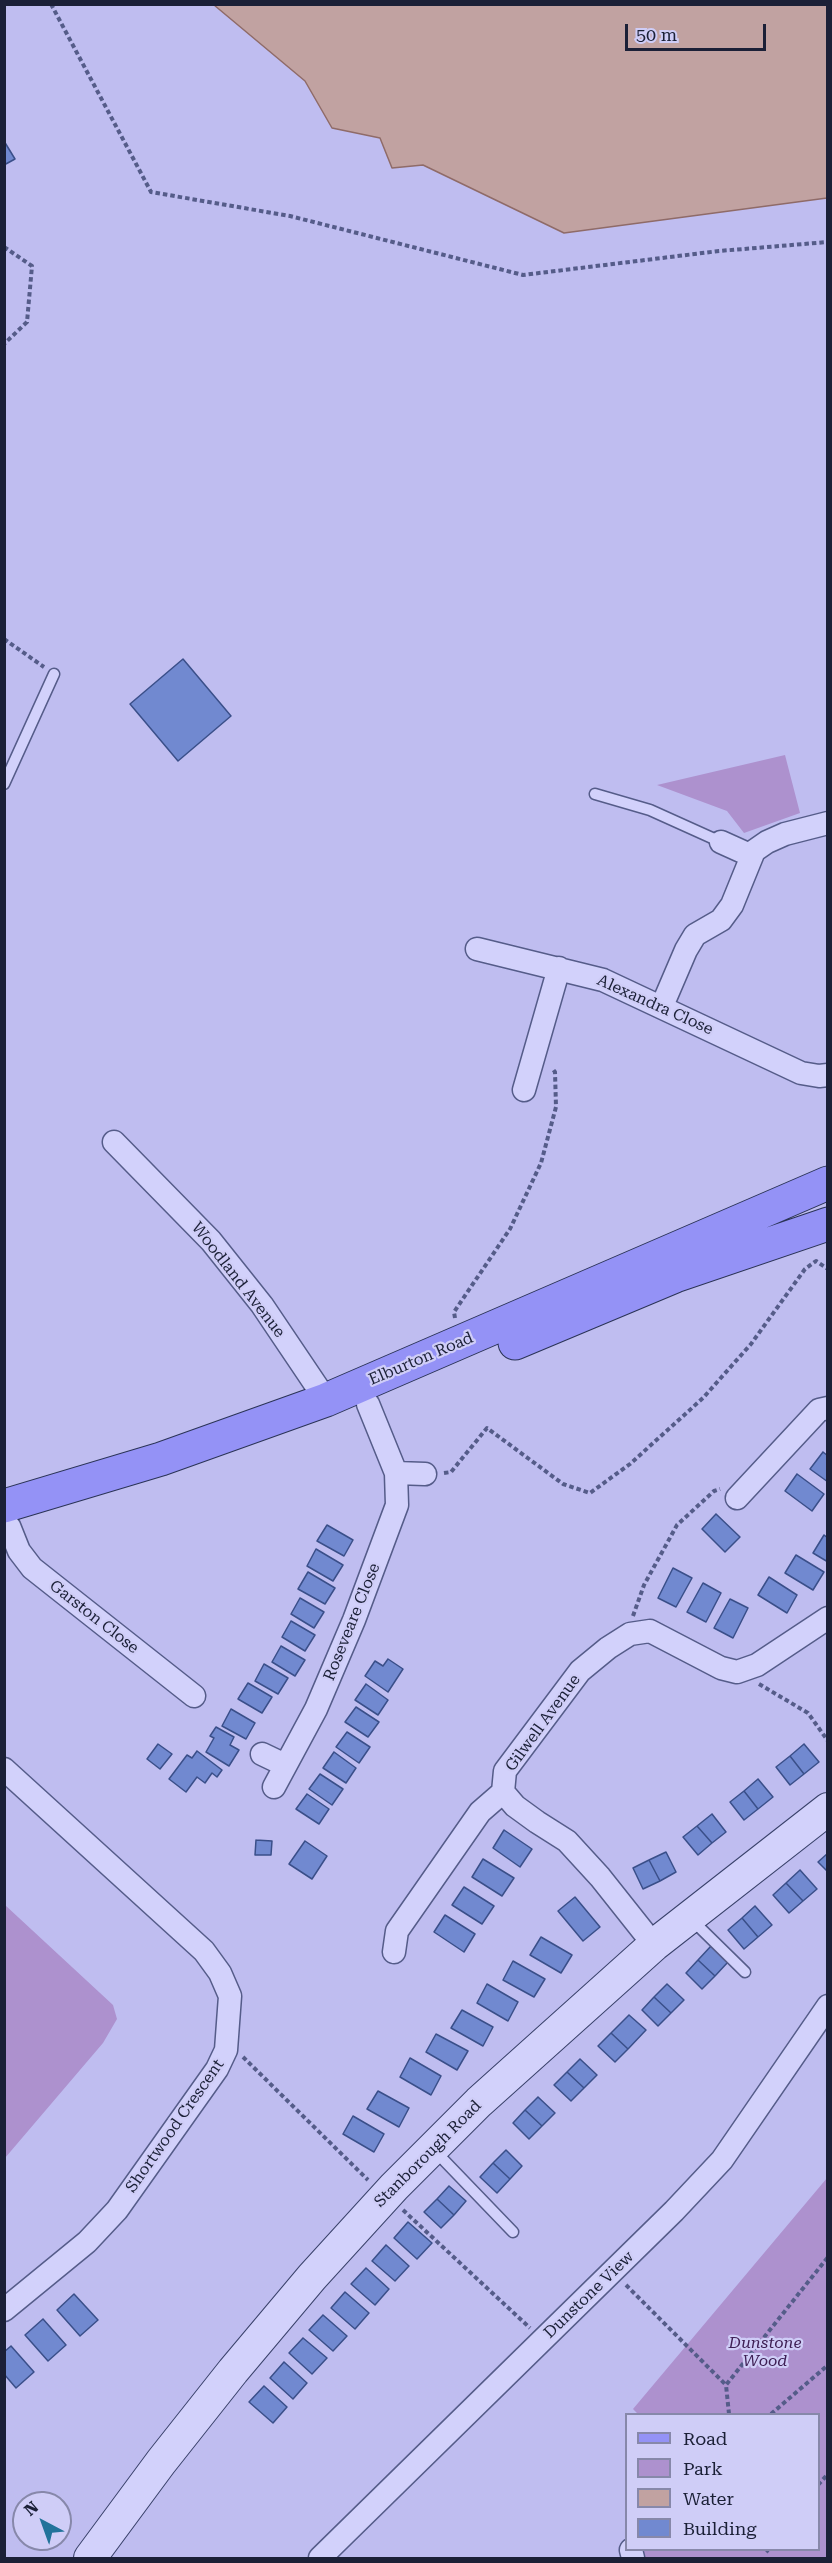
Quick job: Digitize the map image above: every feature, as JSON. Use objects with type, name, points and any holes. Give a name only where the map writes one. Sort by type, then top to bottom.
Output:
[{"type":"main road","name":"Elburton Road","points":[[6,1520],[161,1459],[326,1400],[828,1183]]},
{"type":"main road","name":"Elburton Road","points":[[6,1520],[168,1476],[368,1404],[675,1276],[828,1224]]},
{"type":"street","points":[[662,1005],[695,935],[721,920],[732,904],[754,851],[785,834],[828,823]]},
{"type":"street","points":[[721,842],[752,856]]},
{"type":"street","name":"Alexandra Close","points":[[477,949],[603,980],[662,1005],[801,1073],[828,1075]]},
{"type":"street","points":[[524,1090],[559,968]]},
{"type":"street","name":"Woodland Avenue","points":[[114,1142],[211,1241],[262,1305],[326,1400]]},
{"type":"street","name":"Roseveare Close","points":[[274,1787],[316,1709],[386,1538],[397,1505],[396,1473],[368,1404]]},
{"type":"street","points":[[737,1498],[819,1410],[828,1408]]},
{"type":"street","points":[[396,1473],[424,1474]]},
{"type":"street","name":"Garston Close","points":[[6,1520],[19,1551],[32,1568],[194,1696]]},
{"type":"street","points":[[630,1634],[650,1631],[721,1668],[737,1672],[757,1665],[828,1618]]},
{"type":"street","name":"Gilwell Avenue","points":[[394,1952],[397,1930],[480,1812],[502,1792],[504,1772],[580,1671],[630,1634]]},
{"type":"street","points":[[262,1754],[285,1765]]},
{"type":"street","name":"Shortwood Crescent","points":[[4,1769],[204,1951],[220,1973],[230,1996],[226,2050],[218,2069],[117,2210],[87,2242],[4,2310]]},
{"type":"street","points":[[502,1792],[515,1806],[567,1841],[600,1877],[654,1945]]},
{"type":"street","name":"Stanborough Road","points":[[90,2559],[161,2462],[233,2371],[312,2277],[433,2148],[479,2102],[654,1945],[828,1809]]},
{"type":"street","name":"Dunstone View","points":[[320,2559],[612,2272],[722,2160],[828,2006]]},
{"type":"lane","points":[[4,784],[54,674]]},
{"type":"lane","points":[[595,794],[650,810],[721,842]]},
{"type":"lane","points":[[689,1917],[745,1972]]},
{"type":"lane","points":[[433,2148],[513,2232]]},
{"type":"path","points":[[51,4],[151,192],[290,216],[523,275],[719,251],[828,242]]},
{"type":"path","points":[[4,247],[32,266],[27,322],[4,344]]},
{"type":"path","points":[[4,639],[54,674]]},
{"type":"path","points":[[458,1343],[454,1312],[510,1229],[541,1163],[556,1107],[555,1072],[536,1049]]},
{"type":"path","points":[[424,1474],[451,1472],[487,1428],[563,1484],[590,1493],[630,1464],[703,1398],[751,1344],[805,1269],[816,1261],[828,1269]]},
{"type":"path","points":[[630,1634],[634,1610],[644,1585],[677,1525],[714,1491],[737,1498]]},
{"type":"path","points":[[742,1670],[767,1691],[808,1713],[828,1741]]},
{"type":"path","points":[[227,2042],[543,2340]]},
{"type":"path","points":[[726,2385],[828,2257]]},
{"type":"path","points":[[612,2272],[726,2385],[729,2413]]},
{"type":"path","points":[[773,2413],[828,2365]]},
{"type":"green space","points":[[785,755],[800,813],[744,833],[727,811],[657,785]]},
{"type":"green space","points":[[5,1905],[113,2005],[117,2019],[103,2043],[5,2158]]},
{"type":"green space","name":"Dunstone Wood","points":[[827,2178],[827,2558],[640,2558],[639,2551],[820,2551],[820,2413],[637,2413],[633,2409]]},
{"type":"water","points":[[214,5],[827,5],[827,198],[564,233],[423,165],[392,168],[380,138],[332,128],[305,81]]},
{"type":"building","points":[[4,141],[15,159],[4,165]]},
{"type":"building","points":[[183,659],[231,716],[178,761],[130,704]]},
{"type":"building","points":[[823,1452],[828,1456],[828,1482],[810,1469]]},
{"type":"building","points":[[797,1474],[824,1494],[812,1511],[785,1491]]},
{"type":"building","points":[[716,1514],[740,1537],[725,1552],[702,1529]]},
{"type":"building","points":[[327,1525],[353,1540],[344,1556],[317,1541]]},
{"type":"building","points":[[824,1535],[828,1538],[828,1562],[813,1553]]},
{"type":"building","points":[[316,1549],[343,1565],[333,1581],[307,1566]]},
{"type":"building","points":[[796,1555],[824,1572],[813,1590],[785,1573]]},
{"type":"building","points":[[673,1568],[692,1578],[676,1607],[658,1598]]},
{"type":"building","points":[[308,1572],[335,1588],[325,1604],[298,1589]]},
{"type":"building","points":[[769,1577],[797,1595],[787,1613],[758,1595]]},
{"type":"building","points":[[703,1583],[721,1593],[706,1622],[687,1612]]},
{"type":"building","points":[[300,1598],[324,1612],[314,1628],[291,1614]]},
{"type":"building","points":[[730,1599],[748,1608],[733,1638],[714,1628]]},
{"type":"building","points":[[291,1621],[315,1635],[305,1651],[282,1637]]},
{"type":"building","points":[[281,1646],[305,1660],[295,1676],[272,1662]]},
{"type":"building","points":[[388,1659],[403,1669],[388,1692],[365,1676],[375,1661],[383,1666]]},
{"type":"building","points":[[264,1664],[288,1678],[278,1694],[255,1681]]},
{"type":"building","points":[[248,1683],[272,1697],[262,1713],[238,1699]]},
{"type":"building","points":[[366,1684],[388,1700],[378,1715],[355,1700]]},
{"type":"building","points":[[356,1707],[379,1722],[368,1737],[345,1722]]},
{"type":"building","points":[[231,1709],[255,1723],[246,1739],[222,1726]]},
{"type":"building","points":[[216,1727],[234,1737],[230,1745],[239,1750],[229,1766],[206,1752],[214,1738],[210,1736]]},
{"type":"building","points":[[347,1732],[370,1747],[359,1763],[336,1747]]},
{"type":"building","points":[[158,1744],[172,1754],[160,1769],[147,1759]]},
{"type":"building","points":[[804,1744],[819,1762],[804,1774],[790,1756]]},
{"type":"building","points":[[197,1751],[222,1770],[217,1777],[212,1773],[205,1783],[197,1777],[186,1792],[169,1779],[187,1755],[192,1758]]},
{"type":"building","points":[[334,1752],[356,1768],[346,1783],[323,1768]]},
{"type":"building","points":[[790,1756],[804,1774],[790,1785],[776,1767]]},
{"type":"building","points":[[320,1774],[343,1789],[332,1805],[309,1789]]},
{"type":"building","points":[[758,1779],[773,1797],[758,1809],[744,1791]]},
{"type":"building","points":[[744,1791],[758,1809],[744,1820],[730,1802]]},
{"type":"building","points":[[307,1794],[329,1809],[319,1824],[296,1809]]},
{"type":"building","points":[[712,1814],[726,1832],[712,1843],[697,1826]]},
{"type":"building","points":[[697,1826],[712,1843],[698,1855],[683,1837]]},
{"type":"building","points":[[504,1830],[532,1849],[520,1867],[493,1848]]},
{"type":"building","points":[[256,1840],[272,1841],[271,1855],[255,1855]]},
{"type":"building","points":[[305,1841],[327,1856],[312,1879],[289,1864]]},
{"type":"building","points":[[666,1852],[676,1872],[660,1881],[649,1860]]},
{"type":"building","points":[[828,1853],[828,1872],[818,1862]]},
{"type":"building","points":[[483,1859],[514,1878],[502,1896],[472,1877]]},
{"type":"building","points":[[649,1860],[660,1881],[643,1889],[633,1868]]},
{"type":"building","points":[[800,1870],[817,1889],[803,1901],[786,1883]]},
{"type":"building","points":[[786,1883],[803,1901],[789,1913],[773,1895]]},
{"type":"building","points":[[464,1887],[494,1906],[482,1924],[452,1905]]},
{"type":"building","points":[[575,1897],[600,1927],[583,1941],[558,1911]]},
{"type":"building","points":[[755,1906],[772,1925],[758,1937],[742,1918]]},
{"type":"building","points":[[445,1915],[475,1934],[464,1952],[434,1932]]},
{"type":"building","points":[[742,1918],[758,1937],[744,1949],[728,1930]]},
{"type":"building","points":[[541,1937],[572,1955],[561,1973],[530,1955]]},
{"type":"building","points":[[711,1946],[728,1962],[715,1976],[698,1960]]},
{"type":"building","points":[[698,1960],[715,1976],[702,1989],[686,1973]]},
{"type":"building","points":[[513,1961],[545,1979],[534,1997],[503,1980]]},
{"type":"building","points":[[487,1984],[518,2002],[508,2021],[477,2003]]},
{"type":"building","points":[[667,1984],[684,2000],[671,2013],[654,1997]]},
{"type":"building","points":[[654,1997],[671,2013],[658,2026],[642,2010]]},
{"type":"building","points":[[462,2010],[493,2027],[483,2046],[451,2028]]},
{"type":"building","points":[[629,2015],[646,2030],[628,2049],[611,2033]]},
{"type":"building","points":[[611,2033],[628,2049],[615,2062],[598,2046]]},
{"type":"building","points":[[436,2034],[468,2051],[457,2070],[426,2052]]},
{"type":"building","points":[[410,2058],[441,2076],[431,2095],[400,2077]]},
{"type":"building","points":[[580,2059],[597,2075],[584,2088],[567,2072]]},
{"type":"building","points":[[567,2072],[584,2088],[571,2101],[554,2085]]},
{"type":"building","points":[[378,2091],[409,2108],[399,2127],[367,2109]]},
{"type":"building","points":[[538,2097],[555,2113],[542,2126],[525,2110]]},
{"type":"building","points":[[525,2110],[542,2126],[529,2139],[513,2123]]},
{"type":"building","points":[[353,2116],[384,2134],[374,2152],[343,2134]]},
{"type":"building","points":[[506,2150],[522,2166],[510,2179],[493,2163]]},
{"type":"building","points":[[493,2163],[510,2179],[497,2193],[480,2177]]},
{"type":"building","points":[[449,2186],[466,2201],[454,2215],[437,2199]]},
{"type":"building","points":[[437,2199],[454,2215],[441,2228],[424,2212]]},
{"type":"building","points":[[408,2222],[432,2243],[417,2259],[394,2238]]},
{"type":"building","points":[[386,2245],[409,2266],[395,2281],[372,2261]]},
{"type":"building","points":[[366,2268],[389,2289],[375,2305],[351,2284]]},
{"type":"building","points":[[345,2292],[369,2313],[355,2329],[331,2308]]},
{"type":"building","points":[[74,2294],[98,2320],[80,2336],[57,2310]]},
{"type":"building","points":[[323,2315],[347,2336],[333,2351],[309,2330]]},
{"type":"building","points":[[43,2319],[66,2345],[48,2361],[25,2335]]},
{"type":"building","points":[[303,2338],[327,2358],[312,2374],[289,2353]]},
{"type":"building","points":[[11,2346],[34,2372],[16,2388],[4,2374],[4,2352]]},
{"type":"building","points":[[284,2362],[307,2383],[293,2399],[270,2378]]},
{"type":"building","points":[[264,2386],[287,2407],[273,2423],[249,2402]]}]
